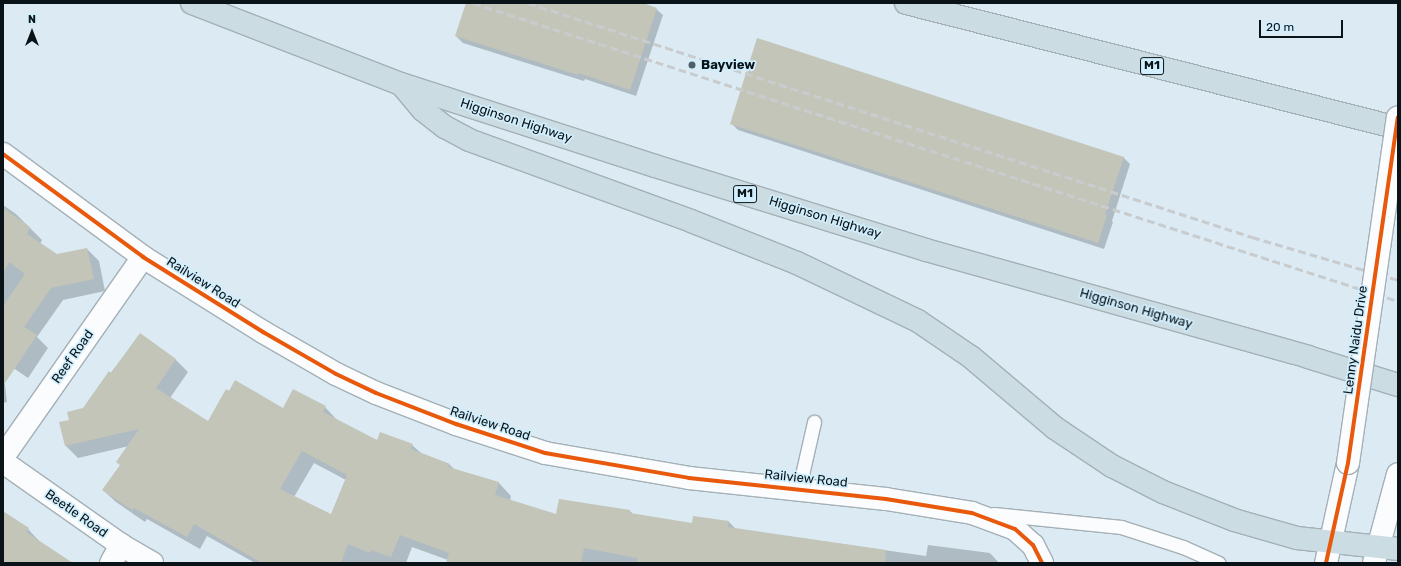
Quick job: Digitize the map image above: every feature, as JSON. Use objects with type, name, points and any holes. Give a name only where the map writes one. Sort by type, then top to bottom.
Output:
[{"type":"highway","name":"Higginson Highway","points":[[192,3],[401,84],[926,250],[1300,355],[1398,386]]},
{"type":"highway","name":"M1","points":[[906,3],[1398,128]]},
{"type":"highway","points":[[401,84],[423,110],[445,127],[469,140],[677,216],[797,262],[918,321],[971,358],[1055,428],[1112,466],[1164,492],[1234,520],[1297,538],[1328,553],[1384,553]]},
{"type":"street","name":"Lenny Naidu Drive","points":[[1328,553],[1348,463],[1398,118]]},
{"type":"street","name":"Railview Road","points":[[3,154],[143,257],[263,332],[336,374],[376,393],[456,424],[545,453],[689,478],[799,488],[886,499],[972,513],[1015,529],[1037,554]]},
{"type":"street","name":"Reef Road","points":[[3,456],[143,257]]},
{"type":"street","name":"Beetle Road","points":[[3,462],[116,554],[152,563]]},
{"type":"street","points":[[1384,553],[1397,477]]},
{"type":"lane","points":[[799,488],[814,422]]},
{"type":"lane","points":[[972,513],[1121,527],[1183,547],[1219,563]]},
{"type":"building","points":[[466,3],[643,3],[657,8],[630,90],[455,36]]},
{"type":"building","points":[[757,38],[1124,157],[1105,214],[1107,215],[1098,243],[730,124]]},
{"type":"building","points":[[3,208],[30,227],[27,234],[57,254],[87,248],[94,279],[51,288],[24,327],[37,335],[3,386],[3,306],[25,274],[9,262],[3,273]]},
{"type":"building","points":[[140,333],[176,359],[156,388],[208,421],[226,389],[229,391],[235,380],[283,408],[293,389],[326,406],[323,412],[377,440],[380,432],[413,444],[411,449],[450,464],[448,467],[499,482],[495,495],[556,514],[559,499],[630,510],[630,513],[692,523],[693,516],[729,521],[728,527],[886,550],[885,563],[637,563],[637,558],[584,548],[581,563],[446,563],[449,553],[400,535],[391,557],[371,550],[370,553],[348,544],[341,563],[262,563],[194,524],[187,537],[134,508],[132,510],[102,490],[120,465],[116,462],[139,429],[65,446],[59,422],[69,420],[67,412],[83,408],[109,371],[111,373]],"holes":[[[302,451],[347,475],[331,514],[280,489]]]},
{"type":"building","points":[[3,511],[29,528],[26,532],[73,563],[3,563]]},
{"type":"railway","points":[[473,3],[1398,301]]},
{"type":"railway","points":[[528,3],[1252,237],[1398,280]]},
{"type":"cycle path","points":[[1326,563],[1348,463],[1398,118]]},
{"type":"cycle path","points":[[3,154],[143,257],[263,332],[336,374],[376,393],[456,424],[545,453],[689,478],[886,499],[972,513],[1015,529],[1033,545],[1042,563]]},
{"type":"place","name":"Bayview","points":[[692,65]]}]
